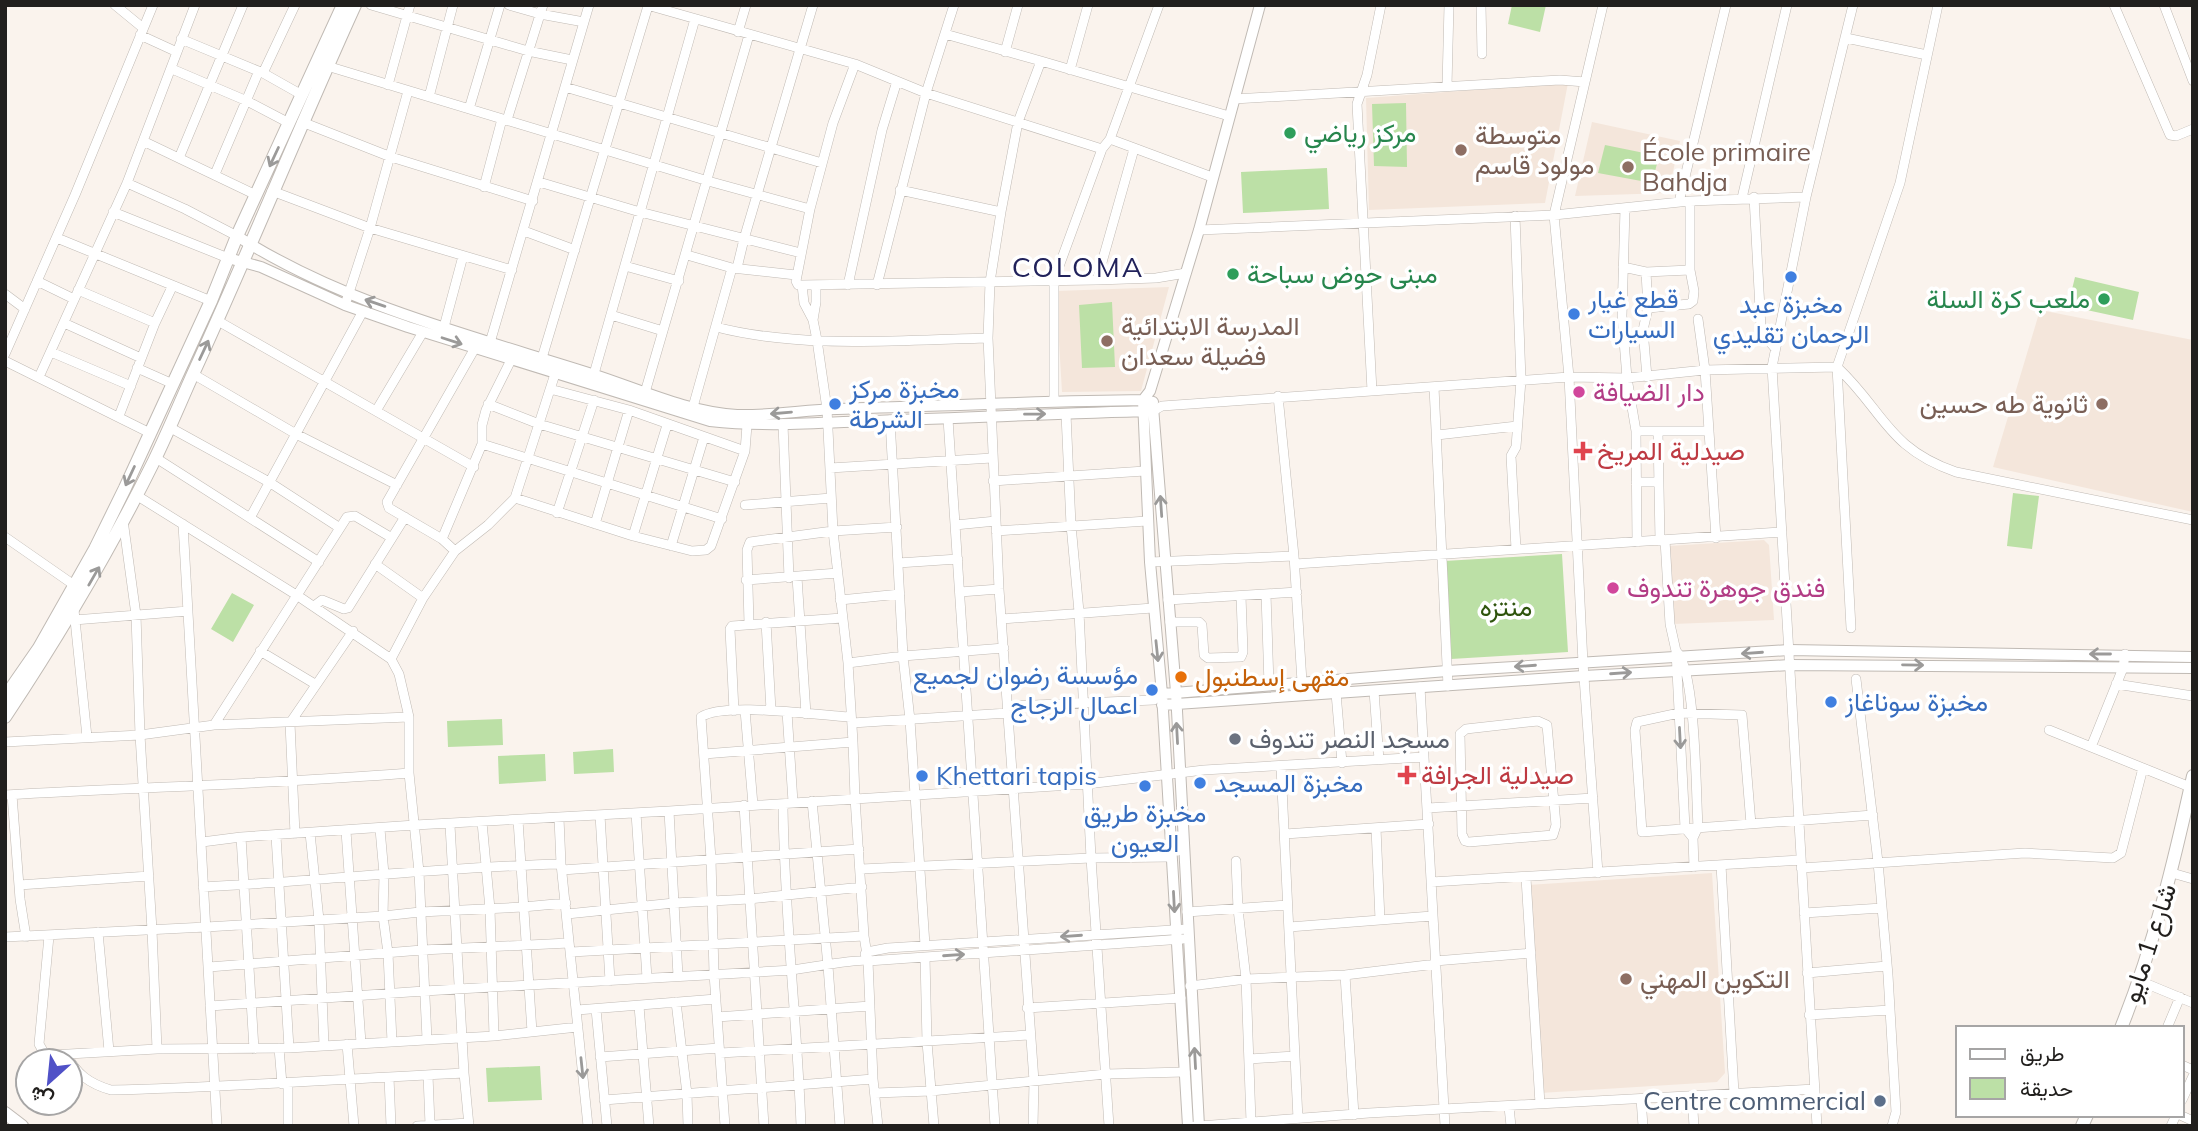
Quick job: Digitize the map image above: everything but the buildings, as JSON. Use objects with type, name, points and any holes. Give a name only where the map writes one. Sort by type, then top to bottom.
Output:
[{"type":"main road","points":[[5,717],[74,614],[156,458],[244,262],[272,191],[302,95],[342,5]]},
{"type":"main road","points":[[5,697],[39,648],[95,549],[211,301],[256,195],[327,66],[355,5]]},
{"type":"main road","name":"شارع 1 مايو","points":[[2122,1026],[2140,981],[2172,873],[2192,781]]},
{"type":"main road","points":[[5,1113],[22,1126]]},
{"type":"street","points":[[116,5],[142,32],[177,52]]},
{"type":"street","points":[[5,354],[57,238],[153,5]]},
{"type":"street","points":[[39,377],[127,183],[195,5]]},
{"type":"street","points":[[179,158],[243,5]]},
{"type":"street","points":[[215,174],[247,101],[295,5]]},
{"type":"street","points":[[371,5],[528,51],[572,60]]},
{"type":"street","points":[[388,85],[411,5]]},
{"type":"street","points":[[429,97],[453,5]]},
{"type":"street","points":[[469,109],[500,5]]},
{"type":"street","points":[[509,5],[541,10],[584,22]]},
{"type":"street","points":[[489,347],[589,5]]},
{"type":"street","points":[[542,358],[592,198],[617,102],[647,5],[855,64],[926,93],[1102,149]]},
{"type":"street","points":[[738,32],[746,5]]},
{"type":"street","points":[[693,407],[813,5]]},
{"type":"street","points":[[877,285],[926,93],[954,5]]},
{"type":"street","points":[[1005,52],[1018,5]]},
{"type":"street","points":[[1070,70],[1088,5]]},
{"type":"street","points":[[1054,401],[1054,280],[1159,5]]},
{"type":"street","points":[[1188,1126],[1185,1072],[1191,986],[1171,857],[1145,471],[1151,403],[1260,5]]},
{"type":"street","points":[[1372,391],[1357,104],[1367,75],[1381,5]]},
{"type":"street","points":[[1447,86],[1449,5]]},
{"type":"street","points":[[1481,5],[1482,54]]},
{"type":"street","points":[[1598,873],[1576,546],[1569,377],[1554,215],[1603,5]]},
{"type":"street","points":[[1679,202],[1726,5]]},
{"type":"street","points":[[1742,198],[1787,5]]},
{"type":"street","points":[[1817,1126],[1772,368],[1806,197],[1853,5]]},
{"type":"street","points":[[1851,628],[1836,367],[1900,183],[1938,5]]},
{"type":"street","points":[[2114,5],[2170,135],[2173,137],[2193,129]]},
{"type":"street","points":[[2164,5],[2193,81]]},
{"type":"street","points":[[484,187],[541,10]]},
{"type":"street","points":[[594,374],[695,19]]},
{"type":"street","points":[[945,34],[1229,116]]},
{"type":"street","points":[[644,397],[749,35]]},
{"type":"street","points":[[1846,38],[1927,55]]},
{"type":"street","points":[[181,39],[261,73],[302,95]]},
{"type":"street","points":[[1033,1126],[1034,1081],[999,589],[988,338],[989,282],[1018,122],[1041,61]]},
{"type":"street","points":[[855,64],[833,123],[822,163],[796,283],[877,285],[1176,276],[1186,273]]},
{"type":"street","points":[[327,66],[708,181],[810,209]]},
{"type":"street","points":[[172,69],[295,122],[391,157],[533,201]]},
{"type":"street","points":[[1234,99],[1560,80],[1585,82]]},
{"type":"street","points":[[848,285],[882,130],[898,81]]},
{"type":"street","points":[[565,87],[822,163]]},
{"type":"street","points":[[347,299],[391,157],[408,91]]},
{"type":"street","points":[[1110,139],[1212,177]]},
{"type":"street","points":[[144,141],[256,195]]},
{"type":"street","points":[[1097,279],[1134,149]]},
{"type":"street","points":[[539,182],[694,227],[801,253]]},
{"type":"street","points":[[127,183],[237,236],[271,258],[347,299],[363,312],[475,348],[489,347],[542,358],[594,374],[644,397],[710,421],[747,425],[948,419],[1054,401],[1151,403]]},
{"type":"street","points":[[900,190],[1001,212]]},
{"type":"street","points":[[272,191],[370,228],[512,270]]},
{"type":"street","points":[[1754,197],[1761,328],[1775,348]]},
{"type":"street","points":[[1199,230],[1554,215],[1690,201],[1806,197]]},
{"type":"street","points":[[1647,308],[1689,304],[1693,301],[1695,291],[1690,270],[1690,201]]},
{"type":"street","points":[[1625,208],[1622,316],[1627,378],[1636,431],[1637,542]]},
{"type":"street","points":[[113,212],[228,258],[261,267],[347,299],[444,327],[511,360],[644,397],[736,415],[827,409],[990,410],[1066,414],[1151,403],[1569,377],[1627,378],[1705,370],[1836,367]]},
{"type":"street","points":[[1515,216],[1521,380],[1516,447],[1511,456],[1516,549]]},
{"type":"street","points":[[524,231],[575,250]]},
{"type":"street","points":[[57,238],[211,301]]},
{"type":"street","points":[[687,255],[734,268],[796,275]]},
{"type":"street","points":[[444,327],[463,256]]},
{"type":"street","points":[[625,266],[679,281]]},
{"type":"street","points":[[1623,267],[1646,272],[1690,270]]},
{"type":"street","points":[[1646,272],[1647,308],[1643,330],[1647,377]]},
{"type":"street","points":[[37,281],[155,323]]},
{"type":"street","points":[[802,285],[804,303],[813,320],[827,409],[833,531],[848,663],[878,1126]]},
{"type":"street","points":[[813,320],[816,285]]},
{"type":"street","points":[[119,416],[172,287]]},
{"type":"street","points":[[5,294],[25,309]]},
{"type":"street","points":[[250,518],[363,312]]},
{"type":"street","points":[[611,315],[663,331]]},
{"type":"street","points":[[1698,319],[1705,370],[1716,537]]},
{"type":"street","points":[[218,321],[474,467]]},
{"type":"street","points":[[64,323],[141,358]]},
{"type":"street","points":[[716,327],[770,338],[817,340],[988,338]]},
{"type":"street","points":[[376,411],[424,332]]},
{"type":"street","points":[[456,551],[387,505],[475,348]]},
{"type":"street","points":[[51,352],[131,386]]},
{"type":"street","points":[[442,540],[482,444],[482,425],[488,404],[511,360]]},
{"type":"street","points":[[5,361],[150,433]]},
{"type":"street","points":[[1836,367],[1895,438],[1932,464],[1956,472],[2193,520]]},
{"type":"street","points":[[137,368],[173,384]]},
{"type":"street","points":[[193,374],[296,434],[397,485]]},
{"type":"street","points":[[391,659],[423,598],[456,551],[515,498],[555,374]]},
{"type":"street","points":[[1434,387],[1448,685]]},
{"type":"street","points":[[550,388],[629,410],[745,451]]},
{"type":"street","points":[[1278,396],[1295,560],[1302,682]]},
{"type":"street","points":[[557,513],[594,400]]},
{"type":"street","points":[[1151,403],[1176,692],[1187,912],[1183,934],[1181,998],[1188,1030],[1197,1126],[1298,1119],[1318,1121],[1369,1113],[1815,1089]]},
{"type":"street","points":[[488,404],[539,424],[734,482]]},
{"type":"street","points":[[595,524],[629,410]]},
{"type":"street","points":[[1066,414],[1109,1126]]},
{"type":"street","points":[[948,419],[995,1126]]},
{"type":"street","points":[[890,420],[925,946]]},
{"type":"street","points":[[783,424],[786,537],[801,620],[806,714]]},
{"type":"street","points":[[633,536],[667,425]]},
{"type":"street","points":[[515,498],[633,536],[692,551],[706,550],[714,540],[745,451],[747,425]]},
{"type":"street","points":[[1437,435],[1517,426]]},
{"type":"street","points":[[169,427],[269,482],[340,528]]},
{"type":"street","points":[[1636,431],[1708,431]]},
{"type":"street","points":[[1658,432],[1662,541],[1670,624],[1691,712],[1698,827],[1693,838],[1694,867]]},
{"type":"street","points":[[671,546],[704,437]]},
{"type":"street","points":[[482,444],[722,519]]},
{"type":"street","points":[[156,458],[319,562]]},
{"type":"street","points":[[830,468],[992,458]]},
{"type":"street","points":[[993,481],[1145,471]]},
{"type":"street","points":[[1636,482],[1659,482]]},
{"type":"street","points":[[136,495],[353,631],[391,659],[399,674],[409,717],[409,773],[419,872],[427,1039]]},
{"type":"street","points":[[744,505],[831,498]]},
{"type":"street","points":[[214,725],[347,517],[352,515],[392,538]]},
{"type":"street","points":[[314,606],[322,600],[344,609],[348,608],[405,517]]},
{"type":"street","points":[[123,520],[136,615],[157,1049]]},
{"type":"street","points":[[955,524],[1071,525],[1147,521]]},
{"type":"street","points":[[184,524],[216,1126]]},
{"type":"street","points":[[749,624],[746,580],[750,541],[897,527]]},
{"type":"street","points":[[1150,562],[1295,560],[1443,553],[1782,532]]},
{"type":"street","points":[[5,537],[74,585]]},
{"type":"street","points":[[898,563],[958,559]]},
{"type":"street","points":[[375,564],[423,598]]},
{"type":"street","points":[[746,580],[838,573]]},
{"type":"street","points":[[960,592],[999,589]]},
{"type":"street","points":[[1168,600],[1297,592]]},
{"type":"street","points":[[841,600],[900,594]]},
{"type":"street","points":[[1266,594],[1269,685]]},
{"type":"street","points":[[1170,622],[1199,622],[1202,625],[1204,655],[1208,658],[1241,657],[1241,596]]},
{"type":"street","points":[[1002,619],[1153,608]]},
{"type":"street","points":[[86,737],[74,614],[136,615],[188,611]]},
{"type":"street","points":[[734,711],[732,626],[842,618]]},
{"type":"street","points":[[766,622],[771,710]]},
{"type":"street","points":[[295,834],[289,723],[353,631]]},
{"type":"street","points":[[848,663],[1004,648]]},
{"type":"street","points":[[725,1126],[701,717],[707,713],[771,710],[851,720],[910,719],[969,716],[1008,709],[1083,703],[1159,700],[1176,705],[1584,676],[1679,661],[1789,650],[2193,657]]},
{"type":"street","points":[[260,651],[315,684]]},
{"type":"street","points":[[2091,747],[2123,668],[2125,654]]},
{"type":"street","points":[[1679,661],[1685,828],[1693,838]]},
{"type":"street","points":[[1159,700],[1176,692],[1583,663],[1679,661],[1790,665],[2193,668]]},
{"type":"street","points":[[1856,679],[1873,815],[1887,966],[1896,1111],[1892,1126]]},
{"type":"street","points":[[1285,684],[1286,697]]},
{"type":"street","points":[[2116,684],[2193,696]]},
{"type":"street","points":[[1420,687],[1446,1126]]},
{"type":"street","points":[[1374,691],[1379,760]]},
{"type":"street","points":[[1336,693],[1342,763]]},
{"type":"street","points":[[745,710],[749,805],[746,855],[764,1126]]},
{"type":"street","points":[[787,712],[788,803],[783,855],[793,970],[801,1126]]},
{"type":"street","points":[[1751,824],[1741,714],[1691,712],[1640,720],[1635,730],[1640,831],[1644,833],[1873,815]]},
{"type":"street","points":[[5,742],[140,735],[214,725],[409,717]]},
{"type":"street","points":[[1538,721],[1547,725],[1556,825],[1553,835],[1465,841],[1462,834],[1462,805],[1459,737],[1462,731],[1538,721]]},
{"type":"street","points":[[2049,730],[2143,768],[2192,781]]},
{"type":"street","points":[[704,754],[853,742]]},
{"type":"street","points":[[202,842],[415,825],[450,825],[1087,784],[1204,770],[1424,757]]},
{"type":"street","points":[[1281,767],[1298,1119]]},
{"type":"street","points":[[1432,882],[1721,865],[1878,862],[2025,853],[2113,858],[2121,853],[2143,768]]},
{"type":"street","points":[[26,937],[9,795],[293,782],[409,773]]},
{"type":"street","points":[[1428,808],[1592,798]]},
{"type":"street","points":[[812,801],[840,1126]]},
{"type":"street","points":[[669,811],[678,976]]},
{"type":"street","points":[[636,813],[646,978]]},
{"type":"street","points":[[600,815],[610,981]]},
{"type":"street","points":[[559,818],[561,867],[587,1126]]},
{"type":"street","points":[[518,820],[532,1032]]},
{"type":"street","points":[[482,822],[490,909],[494,1036]]},
{"type":"street","points":[[1285,834],[1429,824]]},
{"type":"street","points":[[417,1126],[469,1124],[450,825]]},
{"type":"street","points":[[1376,828],[1380,920]]},
{"type":"street","points":[[380,829],[392,1042]]},
{"type":"street","points":[[346,831],[360,1042]]},
{"type":"street","points":[[310,833],[316,881],[324,1045]]},
{"type":"street","points":[[275,836],[287,1001],[284,1048],[288,1126]]},
{"type":"street","points":[[242,837],[254,1049]]},
{"type":"street","points":[[203,887],[486,867],[602,866],[859,849]]},
{"type":"street","points":[[861,869],[1171,857]]},
{"type":"street","points":[[1236,861],[1246,979],[1251,1122]]},
{"type":"street","points":[[1721,865],[1734,1093]]},
{"type":"street","points":[[2172,873],[2193,879]]},
{"type":"street","points":[[19,885],[149,876]]},
{"type":"street","points":[[1527,878],[1540,1104]]},
{"type":"street","points":[[567,914],[713,900],[749,900],[862,887]]},
{"type":"street","points":[[5,937],[206,928],[566,903]]},
{"type":"street","points":[[1187,912],[1287,905]]},
{"type":"street","points":[[1804,913],[1882,908]]},
{"type":"street","points":[[1289,927],[1432,916]]},
{"type":"street","points":[[98,932],[109,1051]]},
{"type":"street","points":[[866,957],[925,957],[1023,939],[1097,939],[1183,934]]},
{"type":"street","points":[[41,1047],[49,936]]},
{"type":"street","points":[[209,967],[492,946],[526,945],[608,951],[864,936]]},
{"type":"street","points":[[210,1006],[424,990],[793,970],[828,966],[925,946],[1025,950],[1097,939]]},
{"type":"street","points":[[1191,986],[1246,979],[1345,975],[1531,953]]},
{"type":"street","points":[[925,957],[927,1042],[934,1126]]},
{"type":"street","points":[[1807,973],[1887,966]]},
{"type":"street","points":[[1345,975],[1354,1115]]},
{"type":"street","points":[[2140,981],[2193,1003]]},
{"type":"street","points":[[2168,1026],[2180,997]]},
{"type":"street","points":[[1027,1008],[1181,998]]},
{"type":"street","points":[[577,1010],[716,999]]},
{"type":"street","points":[[676,1002],[683,1052],[688,1126]]},
{"type":"street","points":[[639,1006],[649,1126]]},
{"type":"street","points":[[717,1017],[870,1006]]},
{"type":"street","points":[[596,1009],[607,1126]]},
{"type":"street","points":[[1809,1015],[1890,1010]]},
{"type":"street","points":[[84,1053],[157,1049],[284,1048],[494,1036],[578,1027]]},
{"type":"street","points":[[600,1057],[1029,1035]]},
{"type":"street","points":[[347,1044],[354,1126]]},
{"type":"street","points":[[1249,1059],[1295,1056]]},
{"type":"street","points":[[874,1093],[931,1091],[1106,1073],[1185,1072]]},
{"type":"street","points":[[84,1078],[97,1086],[111,1090],[285,1084],[464,1073]]},
{"type":"street","points":[[428,1075],[430,1125]]},
{"type":"street","points":[[2184,1096],[2193,1076]]},
{"type":"street","points":[[389,1077],[391,1126]]},
{"type":"street","points":[[604,1100],[873,1079]]},
{"type":"street","points":[[1692,1096],[1694,1126]]},
{"type":"street","points":[[1642,1099],[1643,1126]]},
{"type":"street","points":[[1509,1107],[1511,1126]]},
{"type":"street","points":[[1369,1113],[1370,1126]]},
{"type":"shaded area","name":"متوسطة مولود قاسم","points":[[1568,83],[1545,203],[1369,210],[1366,98]]},
{"type":"shaded area","name":"École primaire Bahdja","points":[[1592,122],[1680,141],[1668,193],[1575,196]]},
{"type":"shaded area","name":"المدرسة الابتدائية فضيلة سعدان","points":[[1169,287],[1141,391],[1062,392],[1056,291]]},
{"type":"shaded area","name":"ثانوية طه حسين","points":[[2040,310],[2193,340],[2193,512],[1993,467]]},
{"type":"shaded area","points":[[1764,540],[1769,545],[1774,620],[1673,624],[1669,546]]},
{"type":"shaded area","name":"التكوين المهني","points":[[1712,873],[1725,1073],[1717,1082],[1540,1093],[1528,885]]},
{"type":"green space","points":[[1512,5],[1546,5],[1540,32],[1508,24]]},
{"type":"green space","points":[[1406,103],[1407,167],[1374,166],[1372,104]]},
{"type":"green space","points":[[1605,145],[1659,156],[1652,183],[1598,173]]},
{"type":"green space","points":[[1327,168],[1329,209],[1243,213],[1241,172]]},
{"type":"green space","name":"ملعب كرة السلة","points":[[2075,277],[2139,292],[2133,320],[2068,306]]},
{"type":"green space","points":[[1112,302],[1115,367],[1082,368],[1079,305]]},
{"type":"green space","points":[[2013,493],[2039,496],[2032,549],[2007,546]]},
{"type":"green space","name":"منتزه","points":[[1562,554],[1568,652],[1451,659],[1444,561]]},
{"type":"green space","points":[[232,593],[254,605],[233,642],[211,629]]},
{"type":"green space","points":[[502,719],[503,745],[448,747],[447,721]]},
{"type":"green space","points":[[613,749],[614,772],[574,774],[573,752]]},
{"type":"green space","points":[[545,754],[546,781],[499,784],[498,756]]},
{"type":"green space","points":[[540,1066],[542,1100],[488,1102],[486,1068]]},
{"type":"place","name":"مركز رياضي","points":[[1290,133]]},
{"type":"place","name":"متوسطة مولود قاسم","points":[[1461,150]]},
{"type":"place","name":"École primaire Bahdja","points":[[1628,167]]},
{"type":"place","name":"مبنى حوض سباحة","points":[[1233,274]]},
{"type":"place","name":"مخبزة عبد الرحمان تقليدي","points":[[1791,277]]},
{"type":"place","name":"ملعب كرة السلة","points":[[2104,299]]},
{"type":"place","name":"قطع غيار السيارات","points":[[1574,314]]},
{"type":"place","name":"المدرسة الابتدائية فضيلة سعدان","points":[[1107,341]]},
{"type":"place","name":"دار الضيافة","points":[[1579,392]]},
{"type":"place","name":"مخبزة مركز الشرطة","points":[[835,404]]},
{"type":"place","name":"ثانوية طه حسين","points":[[2102,404]]},
{"type":"place","name":"صيدلية المريخ","points":[[1583,451]]},
{"type":"place","name":"فندق جوهرة تندوف","points":[[1613,588]]},
{"type":"place","name":"مقهى إسطنبول","points":[[1181,677]]},
{"type":"place","name":"مؤسسة رضوان لجميع اعمال الزجاج","points":[[1152,690]]},
{"type":"place","name":"مخبزة سوناغاز","points":[[1831,702]]},
{"type":"place","name":"مسجد النصر تندوف","points":[[1235,739]]},
{"type":"place","name":"صيدلية الجرافة","points":[[1407,775]]},
{"type":"place","name":"Khettari tapis","points":[[922,776]]},
{"type":"place","name":"مخبزة المسجد","points":[[1200,783]]},
{"type":"place","name":"مخبزة طريق العيون","points":[[1145,786]]},
{"type":"place","name":"التكوين المهني","points":[[1626,979]]},
{"type":"place","name":"Centre commercial","points":[[1880,1101]]},
{"type":"district","name":"COLOMA","points":[[1078,267]]}]
